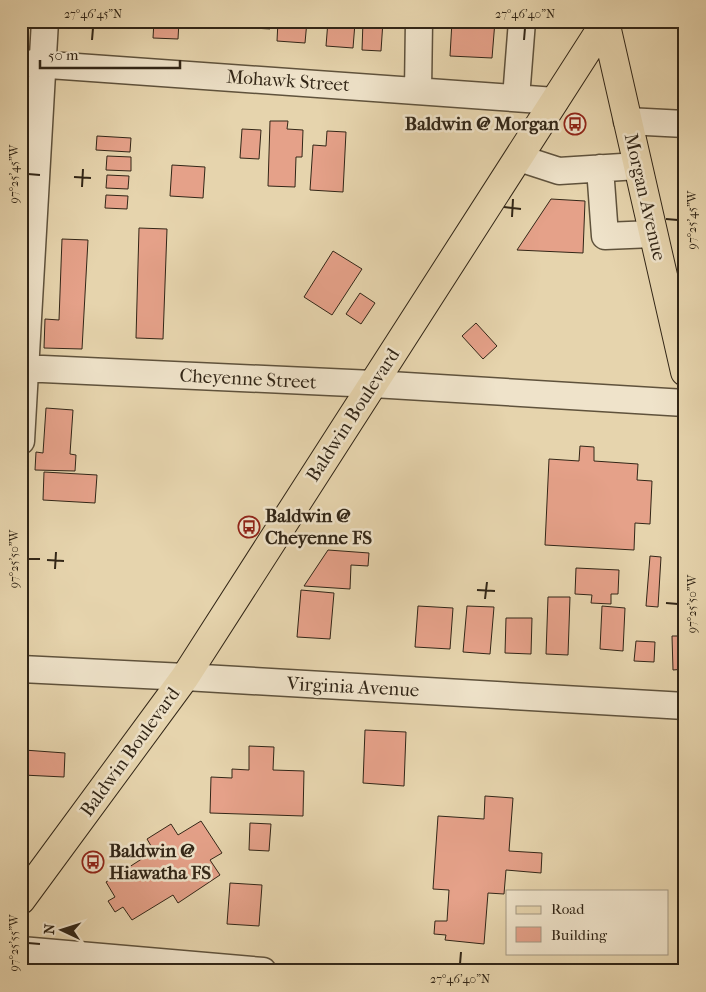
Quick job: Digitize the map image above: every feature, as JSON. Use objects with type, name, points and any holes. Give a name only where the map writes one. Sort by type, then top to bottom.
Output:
[{"type":"main road","name":"Baldwin Boulevard","points":[[21,900],[185,677],[606,22]]},
{"type":"main road","name":"Morgan Avenue","points":[[606,22],[685,372]]},
{"type":"street","points":[[21,441],[32,63],[45,21]]},
{"type":"street","points":[[418,91],[419,21]]},
{"type":"street","points":[[516,98],[522,21]]},
{"type":"street","name":"Mohawk Street","points":[[32,63],[555,101]]},
{"type":"street","points":[[627,121],[685,124]]},
{"type":"street","points":[[519,158],[559,171],[638,166]]},
{"type":"street","points":[[600,168],[605,236],[653,234]]},
{"type":"street","name":"Cheyenne Street","points":[[24,368],[373,384],[685,404]]},
{"type":"street","name":"Virginia Avenue","points":[[21,669],[685,706]]},
{"type":"street","points":[[21,950],[263,971]]},
{"type":"building","points":[[97,21],[124,21],[124,27],[96,25]]},
{"type":"building","points":[[154,21],[179,21],[178,39],[153,38]]},
{"type":"building","points":[[192,21],[220,21],[220,27],[192,26]]},
{"type":"building","points":[[235,21],[270,21],[270,29],[235,27]]},
{"type":"building","points":[[278,21],[307,21],[305,43],[277,41]]},
{"type":"building","points":[[328,21],[355,23],[353,48],[326,46]]},
{"type":"building","points":[[363,21],[383,21],[381,51],[362,50]]},
{"type":"building","points":[[452,21],[495,21],[492,58],[450,56]]},
{"type":"building","points":[[270,121],[288,121],[287,129],[303,130],[302,157],[296,157],[295,187],[268,186]]},
{"type":"building","points":[[242,129],[261,130],[259,159],[240,158]]},
{"type":"building","points":[[327,131],[346,132],[343,192],[310,190],[313,145],[326,146]]},
{"type":"building","points":[[97,136],[131,138],[130,152],[96,150]]},
{"type":"building","points":[[107,156],[131,157],[131,171],[106,170]]},
{"type":"building","points":[[172,165],[205,167],[203,198],[170,196]]},
{"type":"building","points":[[107,175],[129,176],[128,189],[106,188]]},
{"type":"building","points":[[106,195],[128,196],[127,209],[105,208]]},
{"type":"building","points":[[551,199],[585,201],[583,253],[517,250]]},
{"type":"building","points":[[139,228],[167,229],[163,339],[136,338]]},
{"type":"building","points":[[62,239],[88,240],[82,349],[44,348],[45,319],[59,320]]},
{"type":"building","points":[[333,251],[362,269],[332,315],[304,297]]},
{"type":"building","points":[[360,293],[375,303],[361,324],[346,314]]},
{"type":"building","points":[[476,323],[497,346],[483,359],[462,336]]},
{"type":"building","points":[[46,408],[73,410],[70,454],[76,455],[75,471],[35,470],[36,452],[43,453]]},
{"type":"building","points":[[580,446],[594,447],[594,461],[638,464],[637,480],[652,481],[650,524],[635,523],[634,550],[545,545],[549,459],[579,461]]},
{"type":"building","points":[[44,472],[97,475],[95,503],[43,500]]},
{"type":"building","points":[[328,550],[369,553],[368,566],[351,565],[350,589],[304,586]]},
{"type":"building","points":[[650,556],[661,557],[658,607],[646,606]]},
{"type":"building","points":[[576,568],[619,570],[618,594],[611,594],[611,604],[591,603],[592,595],[575,594]]},
{"type":"building","points":[[301,590],[334,593],[330,639],[297,637]]},
{"type":"building","points":[[548,597],[570,597],[568,655],[546,654]]},
{"type":"building","points":[[418,606],[453,608],[450,649],[415,647]]},
{"type":"building","points":[[467,606],[494,607],[490,654],[463,652]]},
{"type":"building","points":[[602,606],[625,608],[623,651],[600,649]]},
{"type":"building","points":[[506,618],[532,618],[531,654],[505,653]]},
{"type":"building","points":[[672,636],[685,636],[685,669],[673,670]]},
{"type":"building","points":[[636,641],[655,642],[654,662],[634,661]]},
{"type":"building","points":[[365,730],[406,732],[404,786],[363,783]]},
{"type":"building","points":[[249,746],[274,747],[273,770],[304,771],[303,816],[210,813],[211,777],[232,778],[232,769],[249,770]]},
{"type":"building","points":[[24,750],[65,753],[64,777],[23,775]]},
{"type":"building","points":[[485,796],[513,798],[509,851],[542,853],[541,873],[506,870],[504,894],[488,893],[484,944],[445,940],[446,935],[434,934],[435,921],[447,921],[449,890],[433,889],[438,816],[484,819]]},
{"type":"building","points":[[201,821],[222,853],[210,860],[220,875],[178,903],[173,895],[132,920],[123,907],[115,912],[108,901],[115,897],[106,882],[154,851],[147,839],[171,824],[178,835]]},
{"type":"building","points":[[250,823],[271,824],[269,851],[249,850]]},
{"type":"building","points":[[230,883],[262,885],[259,926],[227,924]]},
{"type":"place","name":"Baldwin @ Morgan","points":[[575,124]]},
{"type":"place","name":"Baldwin @ Cheyenne FS","points":[[249,527]]},
{"type":"place","name":"Baldwin @ Hiawatha FS","points":[[93,862]]}]
